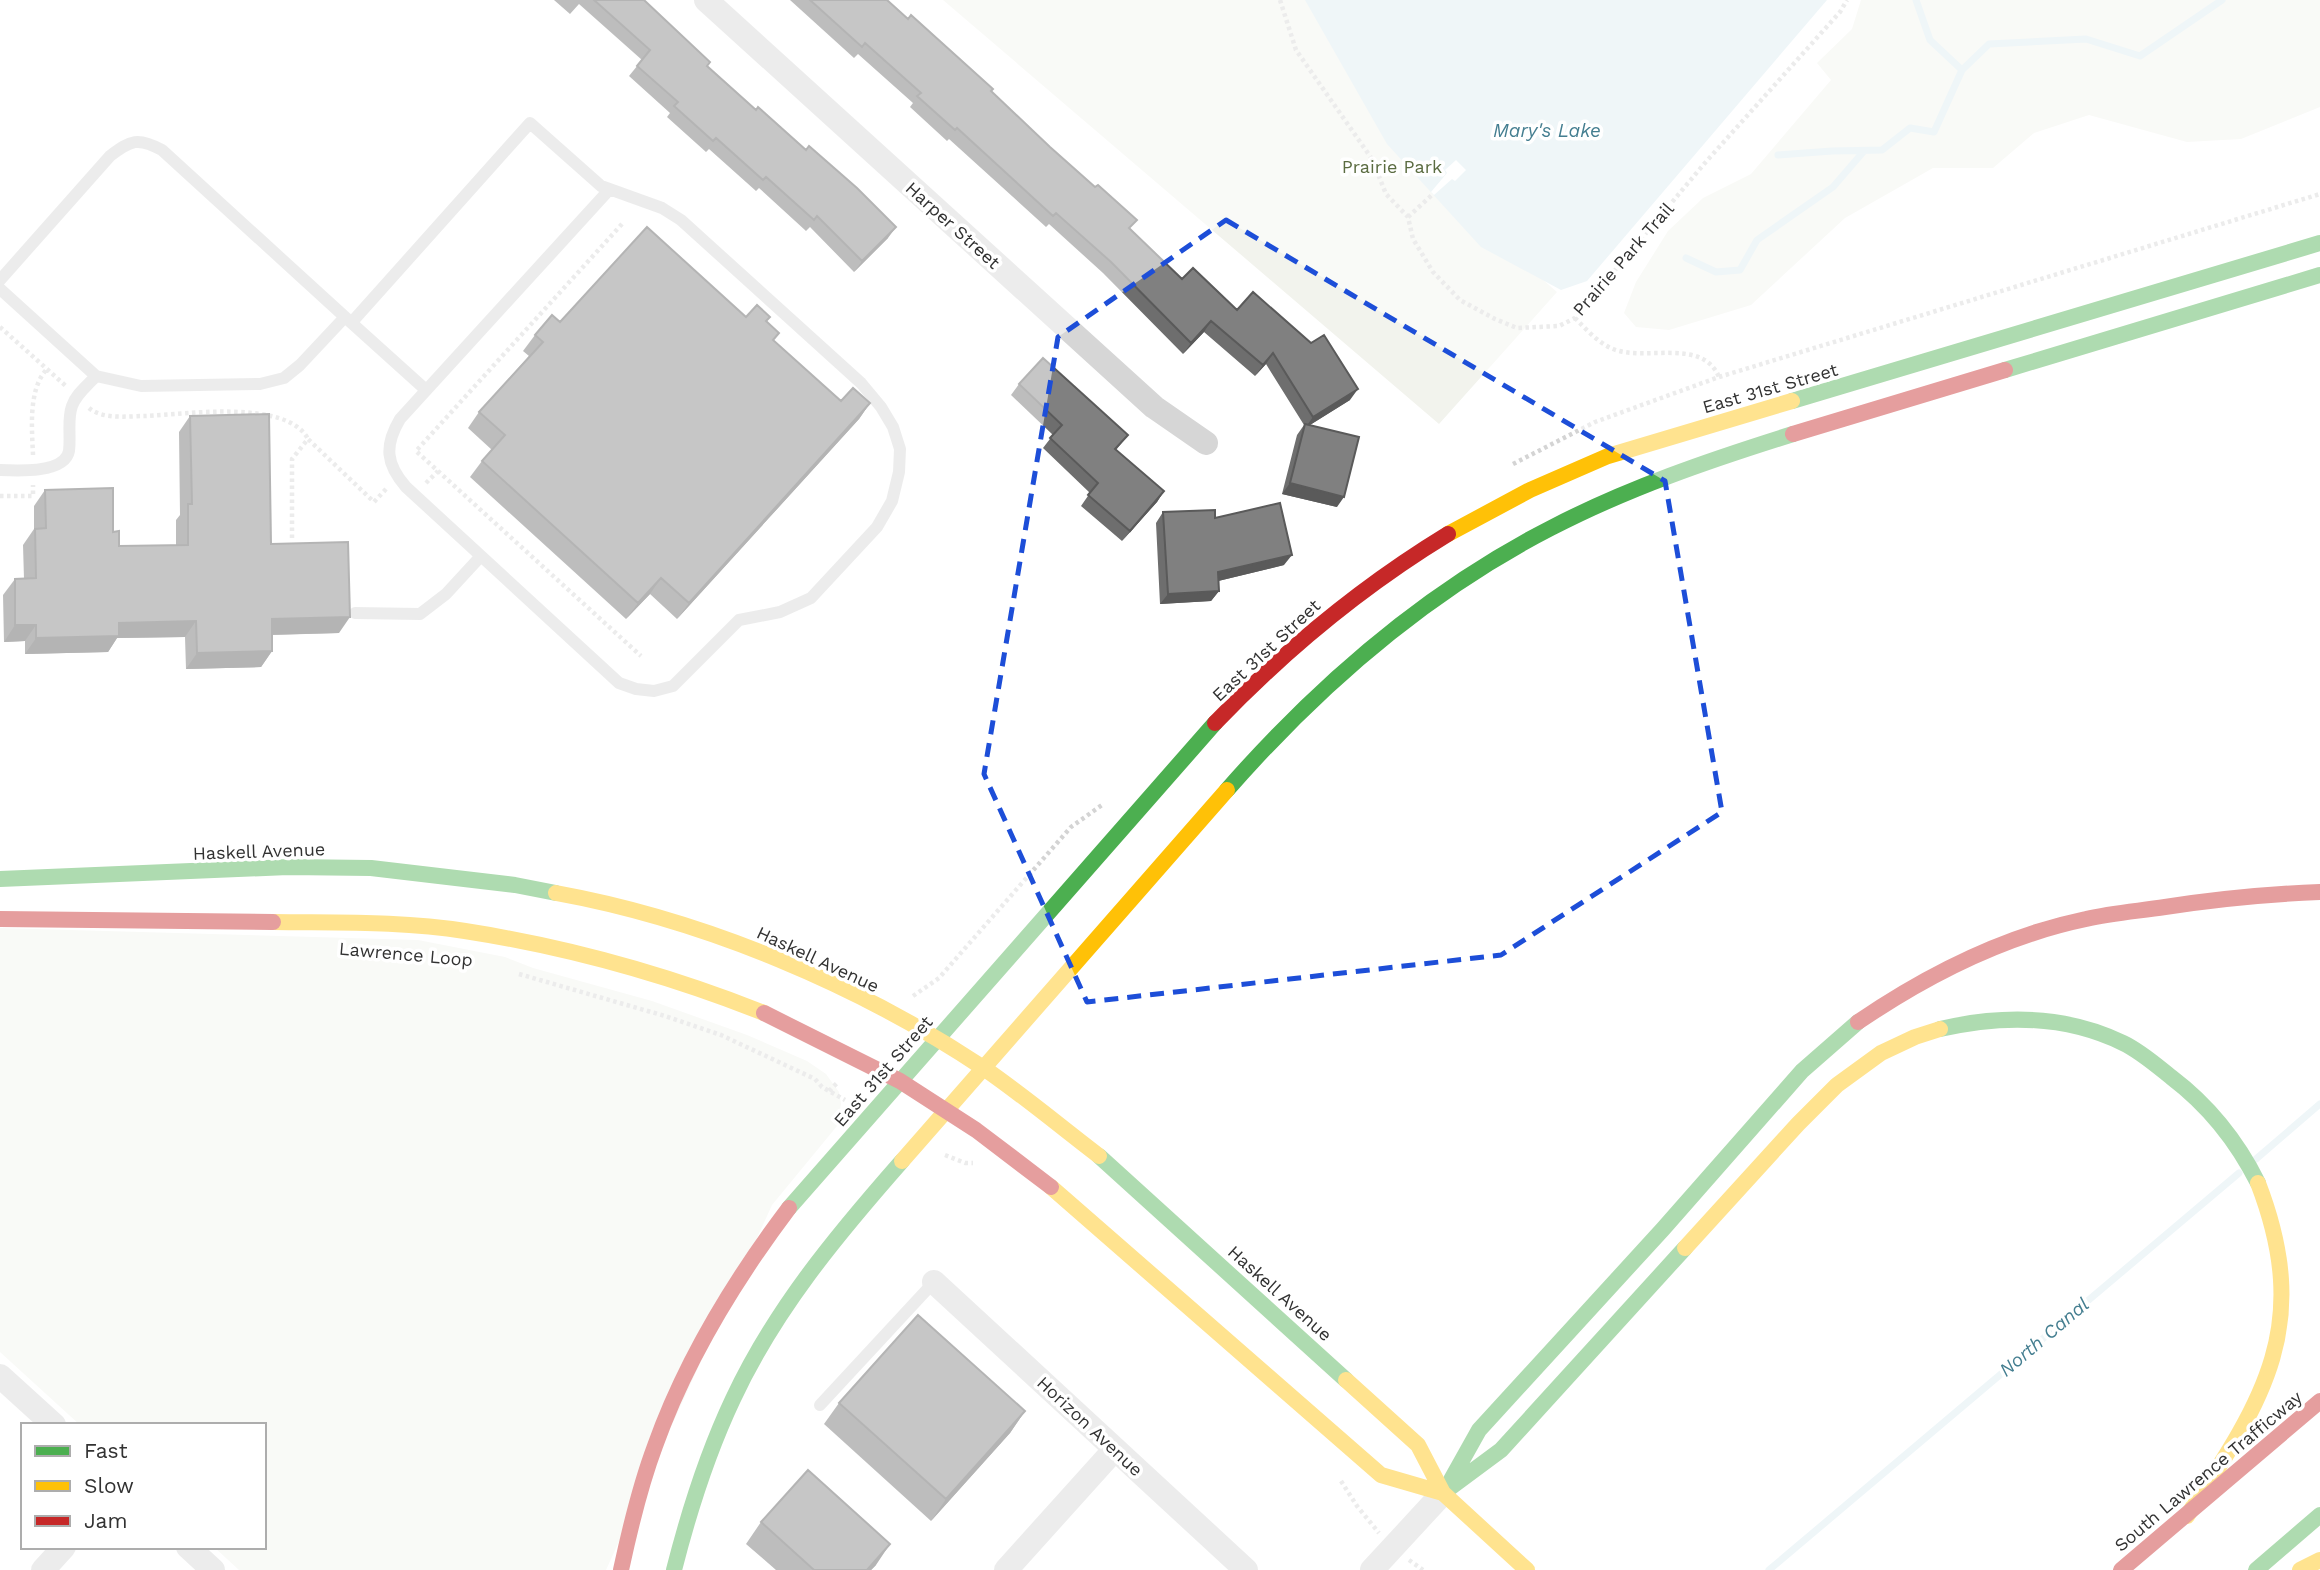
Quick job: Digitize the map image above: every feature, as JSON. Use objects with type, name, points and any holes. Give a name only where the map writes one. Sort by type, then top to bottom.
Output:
[{"type":"main road","name":"East 31st Street","points":[[621,1570],[640,1492],[655,1445],[706,1332],[758,1249],[797,1198],[1208,730],[1316,626],[1394,568],[1474,518],[1527,490],[1608,456],[2320,243]]},
{"type":"main road","points":[[674,1570],[705,1464],[721,1422],[763,1341],[806,1274],[837,1235],[1256,757],[1307,703],[1374,644],[1460,581],[1508,551],[1600,504],[1696,467],[1822,425],[2320,275]]},
{"type":"main road","name":"Haskell Avenue","points":[[0,879],[288,867],[370,869],[515,885],[585,898],[697,929],[830,983],[983,1068],[1103,1159],[1409,1436],[1418,1445],[1443,1493],[1527,1570]]},
{"type":"main road","points":[[1443,1493],[1479,1430],[1724,1161],[1786,1086],[1853,1026],[1900,994],[1941,971],[1996,947],[2085,919],[2277,893],[2320,892]]},
{"type":"main road","name":"Haskell Avenue","points":[[0,919],[368,923],[464,931],[506,937],[600,958],[711,992],[769,1015],[835,1046],[900,1081],[946,1110],[1055,1190],[1381,1475],[1443,1493]]},
{"type":"main road","points":[[1443,1493],[1501,1450],[1822,1098],[1863,1064],[1916,1036],[1958,1024],[2008,1019],[2064,1023],[2122,1042],[2177,1079],[2210,1109],[2231,1135],[2250,1164],[2265,1198],[2276,1237],[2283,1290],[2279,1334],[2273,1360],[2257,1403],[2243,1429],[2187,1516]]},
{"type":"main road","name":"South Lawrence Trafficway","points":[[2121,1570],[2320,1401]]},
{"type":"main road","points":[[2256,1570],[2320,1515]]},
{"type":"main road","points":[[2300,1570],[2320,1560]]},
{"type":"street","name":"Harper Street","points":[[706,0],[1154,407],[1206,443]]},
{"type":"street","name":"Horizon Avenue","points":[[933,1282],[1246,1570]]},
{"type":"street","points":[[0,1376],[52,1423]]},
{"type":"street","points":[[1006,1570],[1115,1449]]},
{"type":"street","points":[[1372,1570],[1443,1493]]},
{"type":"street","points":[[43,1570],[62,1549]]},
{"type":"street","points":[[190,1549],[213,1570]]},
{"type":"lane","points":[[0,289],[96,376],[141,386],[260,384],[284,378],[349,319],[530,123],[601,186],[653,204],[681,220],[861,383],[881,407],[900,449],[899,472],[892,500],[877,527],[811,598],[780,612],[739,620],[673,686],[654,691],[619,683],[406,487],[393,472],[389,451],[391,434],[400,419],[609,190]]},
{"type":"lane","points":[[0,280],[110,156],[124,145],[146,141],[162,150],[426,390]]},
{"type":"lane","points":[[0,470],[58,466],[65,461],[73,404],[96,376]]},
{"type":"lane","points":[[355,614],[420,614],[446,594],[481,556]]},
{"type":"lane","points":[[820,1405],[933,1282]]},
{"type":"path","name":"Prairie Park Trail","points":[[1280,0],[1296,50],[1372,159],[1386,194],[1408,217],[1413,239],[1433,272],[1460,300],[1517,328],[1559,326],[1575,318],[1704,164],[1847,1]]},
{"type":"path","points":[[1408,217],[1433,194]]},
{"type":"path","points":[[622,224],[416,451],[641,656]]},
{"type":"path","points":[[1575,318],[1603,344],[1614,350],[1630,354],[1676,353],[1693,356],[1711,363],[1719,377]]},
{"type":"path","points":[[0,496],[33,496],[33,403],[40,377],[46,370]]},
{"type":"path","points":[[292,538],[292,459],[309,439],[374,502],[387,488],[423,486],[438,471]]},
{"type":"path","points":[[508,970],[721,1035],[806,1074],[829,1091]]},
{"type":"path","points":[[1413,1563],[1423,1570]]},
{"type":"highlighted area","points":[[1226,220],[1665,481],[1722,812],[1501,955],[1087,1002],[984,774],[1058,337]]},
{"type":"green space","name":"Prairie Park","points":[[943,0],[1763,0],[1526,265],[1557,292],[1439,424]]},
{"type":"green space","points":[[1861,0],[2320,0],[2320,107],[2241,139],[2187,142],[2089,115],[2034,133],[1993,168],[1933,168],[1845,218],[1751,305],[1669,330],[1636,327],[1624,313],[1636,282],[1668,231],[1703,198],[1751,174],[1831,80],[1817,63],[1852,29]]},
{"type":"green space","points":[[0,928],[418,940],[505,957],[533,968],[652,1001],[747,1035],[807,1061],[826,1074],[839,1092],[841,1104],[837,1126],[772,1205],[606,1570],[239,1570],[216,1549],[266,1549],[266,1423],[78,1423],[0,1352]]},
{"type":"water","name":"Mary's Lake","points":[[1305,0],[1827,0],[1587,281],[1561,290],[1481,247],[1387,144]]},
{"type":"pier","points":[[1456,160],[1466,170],[1434,195],[1431,192],[1447,173],[1445,170]]},
{"type":"building","points":[[594,0],[644,0],[710,62],[707,66],[806,150],[809,146],[896,227],[862,261],[817,216],[814,220],[766,177],[763,180],[716,138],[713,141],[674,106],[678,102],[637,66],[650,50]]},
{"type":"building","points":[[810,0],[887,0],[908,19],[911,15],[993,89],[991,91],[1050,147],[1137,220],[1129,228],[1182,279],[1193,268],[1237,310],[1253,292],[1311,343],[1324,335],[1358,389],[1313,417],[1273,353],[1263,365],[1211,321],[1191,343],[1111,262],[1056,213],[1053,216],[957,128],[955,130],[917,96],[921,93],[865,43],[862,47]]},
{"type":"building","points":[[647,227],[746,317],[757,305],[770,317],[766,321],[779,333],[773,340],[841,401],[853,388],[870,403],[689,603],[661,578],[638,603],[482,461],[505,435],[479,412],[543,342],[535,335],[552,315],[560,322]]},
{"type":"building","points":[[1043,358],[1128,435],[1115,449],[1164,491],[1130,531],[1088,495],[1098,483],[1050,438],[1062,425],[1019,384]]},
{"type":"building","points":[[269,414],[271,544],[348,542],[350,617],[272,619],[272,651],[197,653],[196,621],[119,623],[119,636],[36,638],[36,625],[15,625],[15,579],[36,578],[35,529],[46,528],[45,490],[113,488],[113,532],[119,531],[119,546],[188,545],[188,504],[192,504],[190,416]]},
{"type":"building","points":[[1305,424],[1359,437],[1344,497],[1290,483]]},
{"type":"building","points":[[1280,503],[1292,555],[1218,572],[1219,591],[1168,594],[1163,512],[1215,510],[1215,518]]},
{"type":"building","points":[[918,1315],[1025,1411],[946,1499],[839,1403]]},
{"type":"building","points":[[808,1470],[890,1544],[867,1570],[814,1570],[761,1522]]},
{"type":"waterway","points":[[1916,0],[1930,40],[1962,70]]},
{"type":"waterway","points":[[1778,155],[1882,150],[1910,128],[1934,132],[1962,70],[1989,44],[2086,39],[2140,56],[2222,0]]},
{"type":"waterway","points":[[1686,258],[1716,272],[1740,270],[1757,240],[1833,187],[1864,151]]},
{"type":"waterway","name":"North Canal","points":[[2256,1159],[2320,1104]]},
{"type":"waterway","name":"North Canal","points":[[1769,1570],[2239,1173]]},
{"type":"traffic: fast","points":[[1792,401],[2320,243]]},
{"type":"traffic: fast","points":[[2005,370],[2320,275]]},
{"type":"traffic: fast","points":[[1227,790],[1262,751],[1337,678],[1418,611],[1505,553],[1610,500],[1700,465],[1793,434]]},
{"type":"traffic: fast","points":[[789,1208],[1215,723]]},
{"type":"traffic: fast","points":[[0,879],[288,867],[371,868],[515,885],[556,893]]},
{"type":"traffic: fast","points":[[1940,1029],[1986,1021],[2033,1020],[2079,1027],[2123,1043],[2154,1063],[2209,1112],[2231,1138],[2258,1183]]},
{"type":"traffic: fast","points":[[1451,1480],[1479,1430],[1663,1229],[1802,1071],[1858,1022]]},
{"type":"traffic: fast","points":[[1099,1156],[1346,1380]]},
{"type":"traffic: fast","points":[[674,1570],[707,1462],[750,1366],[768,1334],[809,1274],[902,1161]]},
{"type":"traffic: fast","points":[[1443,1493],[1501,1450],[1685,1248]]},
{"type":"traffic: fast","points":[[2256,1570],[2320,1515]]},
{"type":"traffic: slow","points":[[1448,534],[1530,490],[1608,456],[1792,401]]},
{"type":"traffic: slow","points":[[902,1161],[1227,790]]},
{"type":"traffic: slow","points":[[556,893],[612,905],[724,938],[833,984],[937,1038],[985,1069],[1099,1156]]},
{"type":"traffic: slow","points":[[273,922],[417,926],[465,931],[542,945],[691,986],[764,1013]]},
{"type":"traffic: slow","points":[[1685,1248],[1837,1085],[1881,1053],[1940,1029]]},
{"type":"traffic: slow","points":[[2187,1516],[2238,1435],[2258,1397],[2272,1359],[2280,1320],[2281,1279],[2274,1234],[2258,1183]]},
{"type":"traffic: slow","points":[[1051,1187],[1381,1475],[1443,1493]]},
{"type":"traffic: slow","points":[[1346,1380],[1418,1445],[1443,1493],[1527,1570]]},
{"type":"traffic: slow","points":[[2300,1570],[2320,1560]]},
{"type":"traffic: jam","points":[[1793,434],[2005,370]]},
{"type":"traffic: jam","points":[[1215,723],[1269,670],[1325,621],[1416,554],[1448,534]]},
{"type":"traffic: jam","points":[[1858,1022],[1911,988],[1967,959],[2055,926],[2106,915],[2204,902],[2320,892]]},
{"type":"traffic: jam","points":[[0,919],[273,922]]},
{"type":"traffic: jam","points":[[764,1013],[900,1081],[976,1130],[1051,1187]]},
{"type":"traffic: jam","points":[[621,1570],[645,1476],[681,1382],[731,1292],[789,1208]]},
{"type":"traffic: jam","points":[[2121,1570],[2320,1401]]}]
